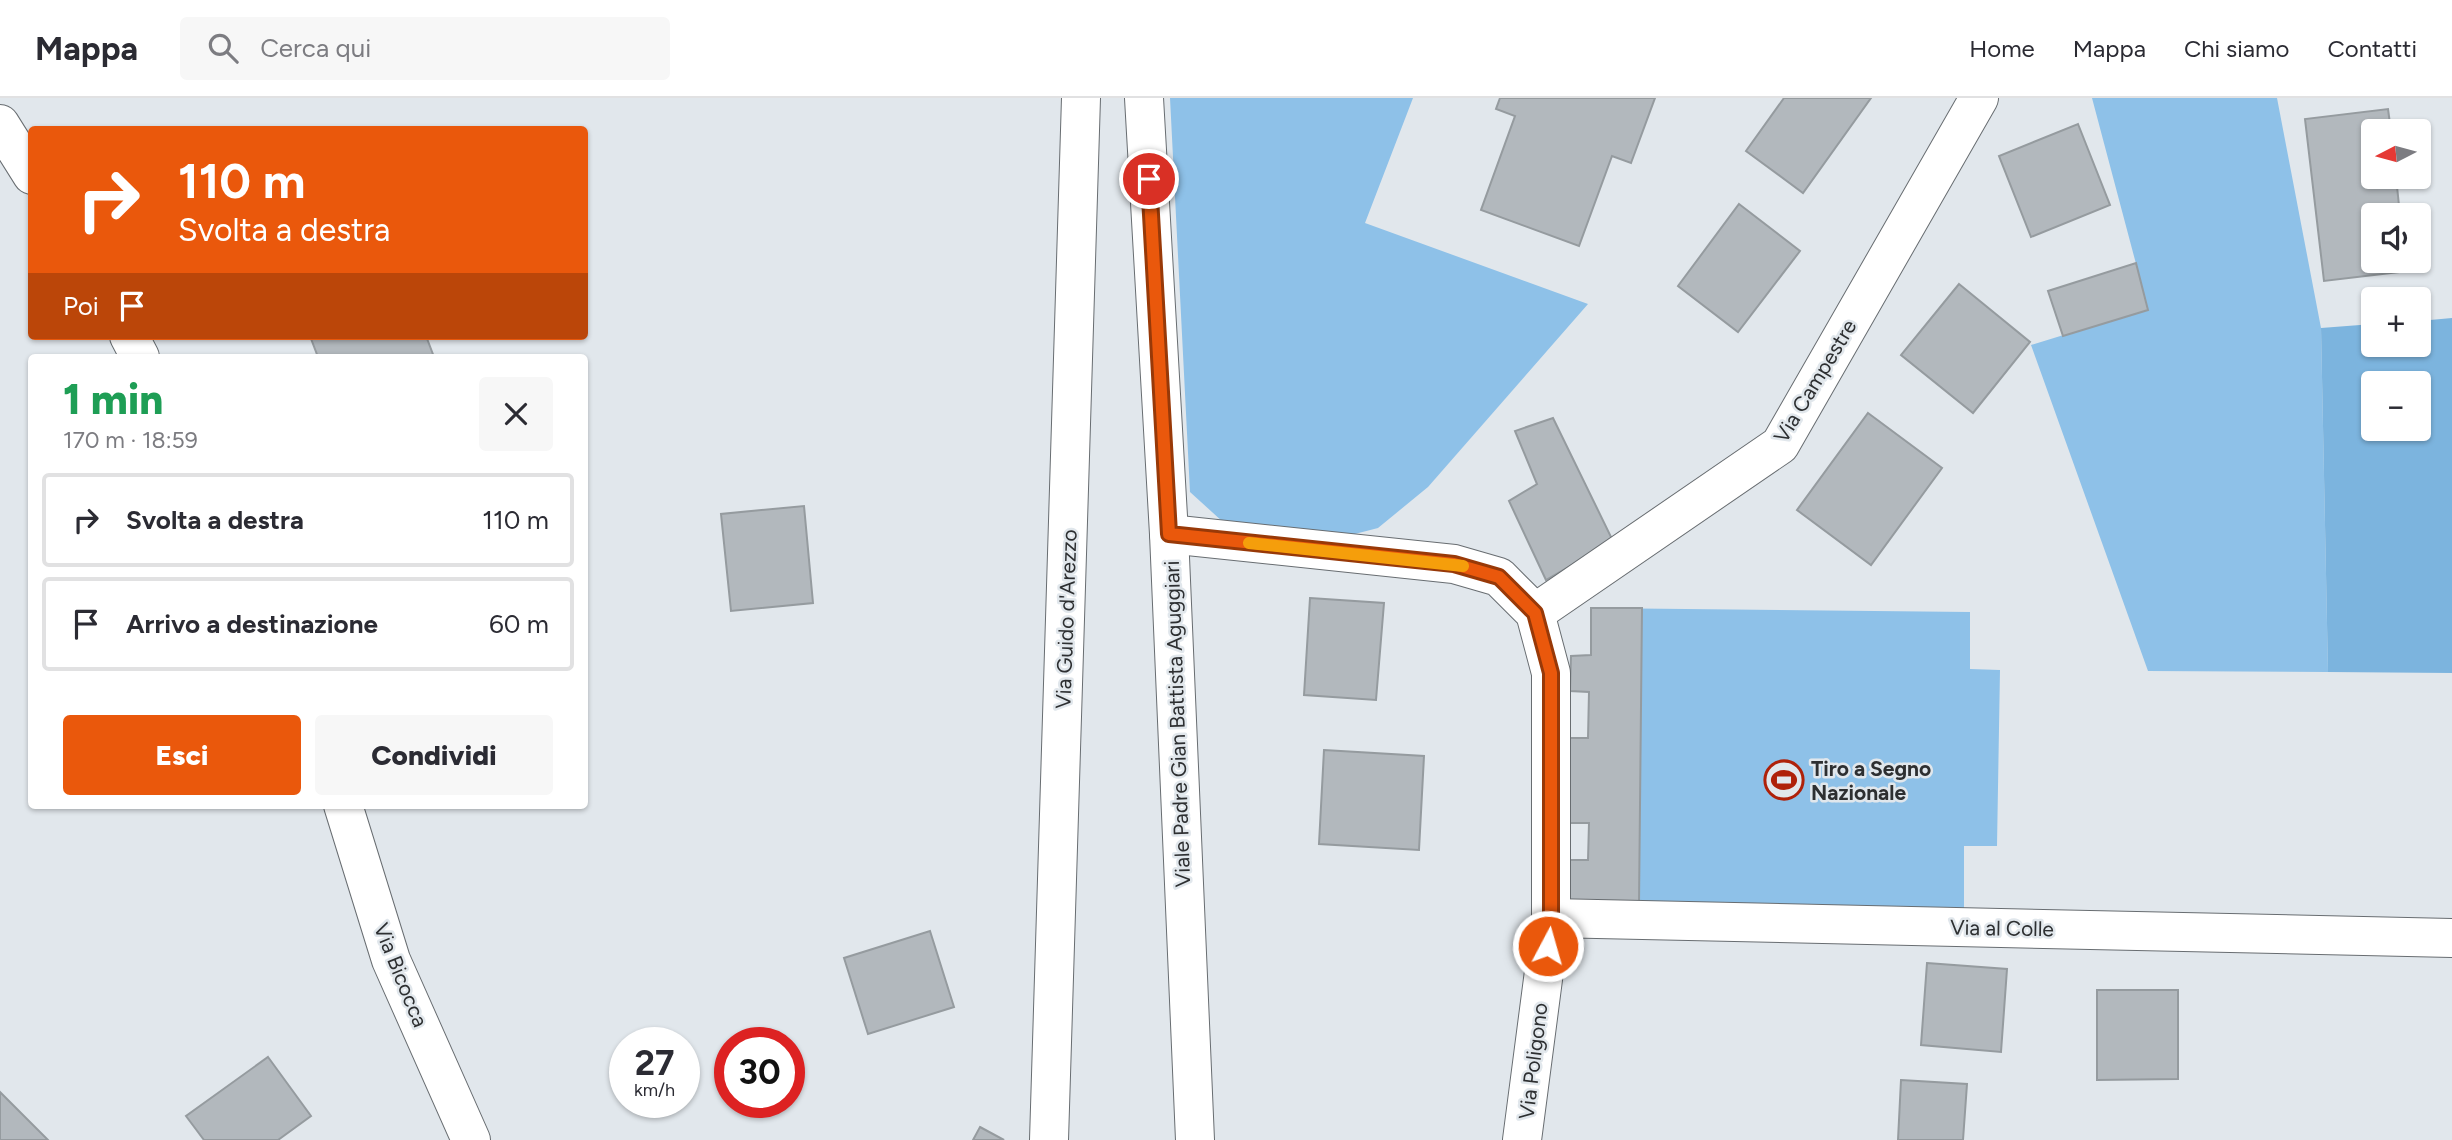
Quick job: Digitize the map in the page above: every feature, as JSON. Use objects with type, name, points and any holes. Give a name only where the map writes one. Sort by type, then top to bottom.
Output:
[{"type":"street","name":"Via Guido d'Arezzo","points":[[1049,1140],[1081,98]]},
{"type":"street","name":"Viale Padre Gian Battista Aguggiari","points":[[1144,98],[1169,534],[1195,1140]]},
{"type":"street","name":"Via Campestre","points":[[1535,613],[1780,445],[1979,98]]},
{"type":"street","points":[[0,124],[28,169]]},
{"type":"street","points":[[1169,534],[1454,564],[1499,577],[1535,613]]},
{"type":"street","name":"Via Poligono","points":[[1522,1140],[1551,918],[1551,673],[1535,613]]},
{"type":"street","name":"Via Bicocca","points":[[343,809],[391,960],[471,1140]]},
{"type":"street","name":"Via al Colle","points":[[1551,918],[2452,939]]},
{"type":"shaded area","points":[[1170,98],[1413,98],[1365,223],[1588,304],[1428,487],[1378,528],[1347,536],[1223,522],[1190,492]]},
{"type":"shaded area","points":[[2092,98],[2277,98],[2321,328],[2328,672],[2148,671],[2031,345],[2148,309]]},
{"type":"shaded area","points":[[2452,318],[2452,673],[2328,672],[2321,328],[2361,325],[2361,357],[2431,357],[2431,320]]},
{"type":"shaded area","name":"Tiro a Segno Nazionale","points":[[1591,608],[1970,612],[1970,669],[2000,670],[1997,846],[1964,846],[1964,909],[1567,903],[1567,860],[1588,860],[1589,823],[1568,823],[1569,738],[1588,738],[1589,692],[1570,691],[1571,656],[1591,655]]},
{"type":"building","points":[[1500,98],[1655,98],[1631,163],[1612,156],[1579,246],[1481,210],[1515,116],[1496,109]]},
{"type":"building","points":[[1784,98],[1871,98],[1803,193],[1746,151]]},
{"type":"building","points":[[2388,109],[2389,119],[2361,119],[2361,189],[2397,189],[2399,203],[2361,203],[2361,273],[2390,273],[2324,281],[2305,119]]},
{"type":"building","points":[[2078,124],[2110,205],[2031,237],[1999,156]]},
{"type":"building","points":[[1739,204],[1800,251],[1738,332],[1678,286]]},
{"type":"building","points":[[2136,263],[2148,310],[2063,336],[2048,291]]},
{"type":"building","points":[[1959,284],[2030,342],[1973,413],[1901,355]]},
{"type":"building","points":[[312,340],[428,340],[433,354],[317,354]]},
{"type":"building","points":[[1868,413],[1942,468],[1871,565],[1797,510]]},
{"type":"building","points":[[1553,418],[1613,541],[1546,580],[1509,501],[1537,484],[1515,431]]},
{"type":"building","points":[[804,506],[813,603],[731,611],[721,514]]},
{"type":"building","points":[[1310,598],[1384,603],[1376,700],[1304,695]]},
{"type":"building","points":[[1591,608],[1642,608],[1639,904],[1567,903],[1567,860],[1588,860],[1589,823],[1568,823],[1569,738],[1588,738],[1589,692],[1570,691],[1571,656],[1591,655]]},
{"type":"building","points":[[1324,750],[1424,756],[1419,850],[1319,844]]},
{"type":"building","points":[[930,931],[954,1007],[868,1034],[844,958]]},
{"type":"building","points":[[1927,963],[2007,969],[2001,1052],[1921,1045]]},
{"type":"building","points":[[2097,990],[2178,990],[2178,1079],[2097,1080]]},
{"type":"building","points":[[268,1057],[311,1116],[278,1140],[204,1140],[186,1116]]},
{"type":"building","points":[[1901,1080],[1967,1084],[1963,1140],[1898,1140]]},
{"type":"building","points":[[0,1092],[48,1140],[0,1140]]},
{"type":"building","points":[[980,1127],[1004,1140],[973,1140]]},
{"type":"slow traffic","points":[[1249,543],[1463,566]]},
{"type":"place","name":"Tiro a Segno Nazionale","points":[[1784,780]]},
{"type":"route","points":[[1149,179],[1169,534],[1454,564],[1499,577],[1535,613],[1551,673],[1551,918],[1548,946]]}]
